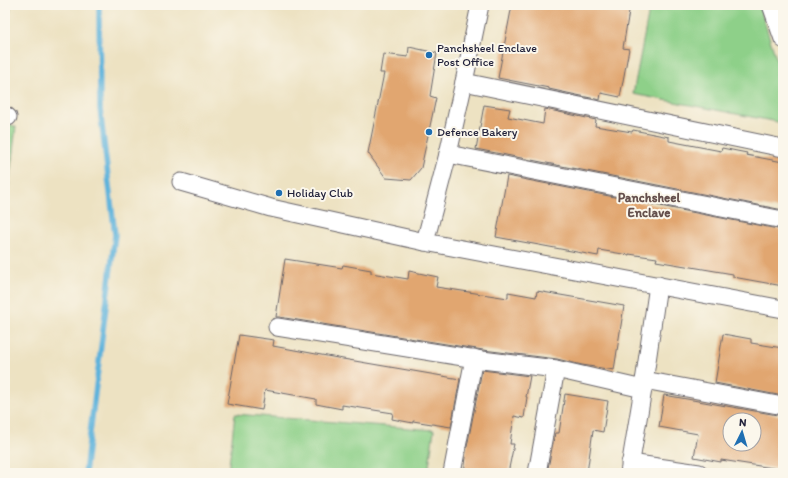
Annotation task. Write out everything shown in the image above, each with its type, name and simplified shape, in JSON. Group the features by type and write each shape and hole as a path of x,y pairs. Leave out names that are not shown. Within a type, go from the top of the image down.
{"street":[{"path":"425,242 448,154 480,5"},
{"path":"771,5 783,39"},
{"path":"464,82 783,148"},
{"path":"448,154 783,220"},
{"path":"181,182 271,208 425,242 783,309"},
{"path":"658,285 630,468 699,473"},
{"path":"277,327 482,360 556,369 783,406"},
{"path":"452,473 474,358"},
{"path":"538,473 556,369"}],"green space":[{"path":"5,5 11,5 5,36"},
{"path":"650,5 759,5 783,80 783,123 633,94"},
{"path":"5,122 16,127 5,216"},
{"path":"235,414 434,430 428,473 228,473"}],"building":[{"path":"512,5 630,5 623,48 629,49 620,97 601,93 600,100 498,78"},
{"path":"409,47 437,53 430,96 436,98 421,168 411,180 386,178 368,153 384,73 380,73 383,54 408,57"},
{"path":"484,105 510,109 508,117 543,124 545,109 596,120 595,126 632,132 633,130 669,137 669,141 721,151 722,148 747,153 746,155 783,162 783,210 476,149"},
{"path":"507,176 783,230 783,286 733,277 733,274 656,261 657,258 599,250 598,256 496,237"},
{"path":"285,259 342,268 343,265 371,270 371,273 408,279 409,271 438,277 436,287 508,298 508,292 536,297 537,291 624,306 614,370 557,359 483,350 276,317"},
{"path":"723,334 751,339 751,343 783,348 783,396 715,383"},
{"path":"239,335 274,340 273,346 460,379 451,427 392,419 393,413 342,405 342,409 316,404 316,399 265,390 262,410 227,404"},
{"path":"482,370 530,376 524,418 514,416 510,444 514,444 508,473 464,473 465,457"},
{"path":"565,394 608,401 603,432 593,430 587,473 547,473 555,433 559,433"},
{"path":"664,395 760,412 722,412 722,452 762,452 762,412 783,416 783,446 779,469 694,457 698,434 659,427"}],"waterway":[{"path":"85,473 115,235 100,109 99,5"}],"place":[{"name":"Panchsheel Enclave Post Office","path":"429,55"},
{"name":"Defence Bakery","path":"429,132"},
{"name":"Holiday Club","path":"279,193"}],"district":[{"name":"Panchsheel Enclave","path":"649,204"}]}
